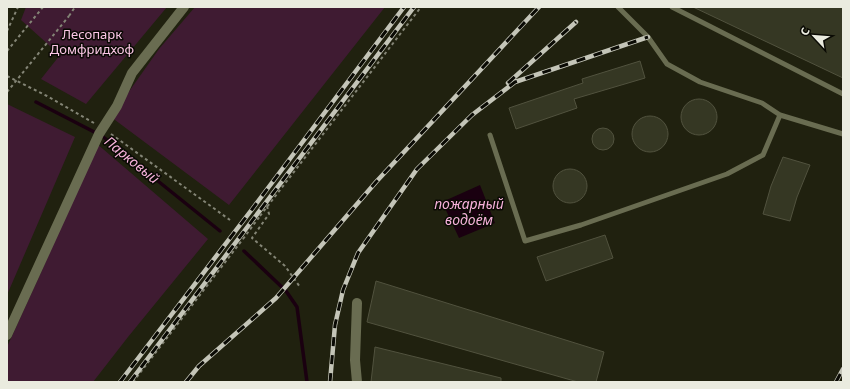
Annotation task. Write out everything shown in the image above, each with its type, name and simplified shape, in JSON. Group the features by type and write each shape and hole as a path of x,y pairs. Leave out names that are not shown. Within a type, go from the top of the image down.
{"street":[{"path":"7,335 92,148 117,106 132,73 184,7"},
{"path":"357,303 355,360 357,382"}],"lane":[{"path":"618,7 648,37 667,64 700,82 762,104 780,115 805,121 843,134"},
{"path":"672,7 843,94"},
{"path":"490,135 526,241 581,225 727,174 763,155 780,115"}],"path":[{"path":"7,31 18,7"},
{"path":"7,52 44,7"},
{"path":"7,92 75,7"},
{"path":"133,382 265,208 422,7"},
{"path":"7,76 47,96 101,131 230,220"},
{"path":"267,206 269,214 252,238 285,266 300,287"},
{"path":"265,208 269,214"}],"green space":[{"name":"Лесопарк Домфридхоф","path":"26,7 167,7 86,104 41,79 60,55 21,20"},
{"path":"195,7 385,7 229,205 111,117 159,49"},
{"path":"7,104 75,137 7,295"},
{"path":"96,143 208,239 93,382 7,382 7,347 43,268"}],"water":[{"name":"пожарный водоём","path":"480,185 495,223 459,238 442,202"}],"building":[{"path":"693,7 843,7 843,78"},
{"path":"640,61 645,78 574,99 577,108 516,129 509,108 583,83 582,79"},
{"path":"699,99 712,104 717,117 712,130 699,135 686,130 681,117 686,104"},
{"path":"650,116 660,119 665,124 668,134 665,144 660,149 650,152 640,149 635,144 632,134 635,124 640,119"},
{"path":"603,128 611,131 614,139 611,147 603,150 595,147 592,139 595,131"},
{"path":"783,157 810,165 797,197 790,221 763,214 771,186"},
{"path":"573,169 580,171 585,176 587,186 585,196 580,201 567,203 560,201 555,196 553,183 555,176 560,171"},
{"path":"605,235 613,258 546,281 537,257"},
{"path":"376,281 604,352 596,382 578,382 367,322"},
{"path":"375,347 501,378 501,382 371,382"}],"waterway":[{"name":"Парковый","path":"36,102 102,136 220,231"},
{"name":"Парковый","path":"244,251 286,291 297,307 307,382"}],"railway":[{"path":"120,382 404,7"},
{"path":"130,382 414,7"},
{"path":"186,382 199,366 276,298 376,182 539,7"},
{"path":"508,83 576,22"},
{"path":"330,382 335,325 343,290 358,253 417,169 472,115 515,82 648,37"},
{"path":"836,382 843,369"}]}
